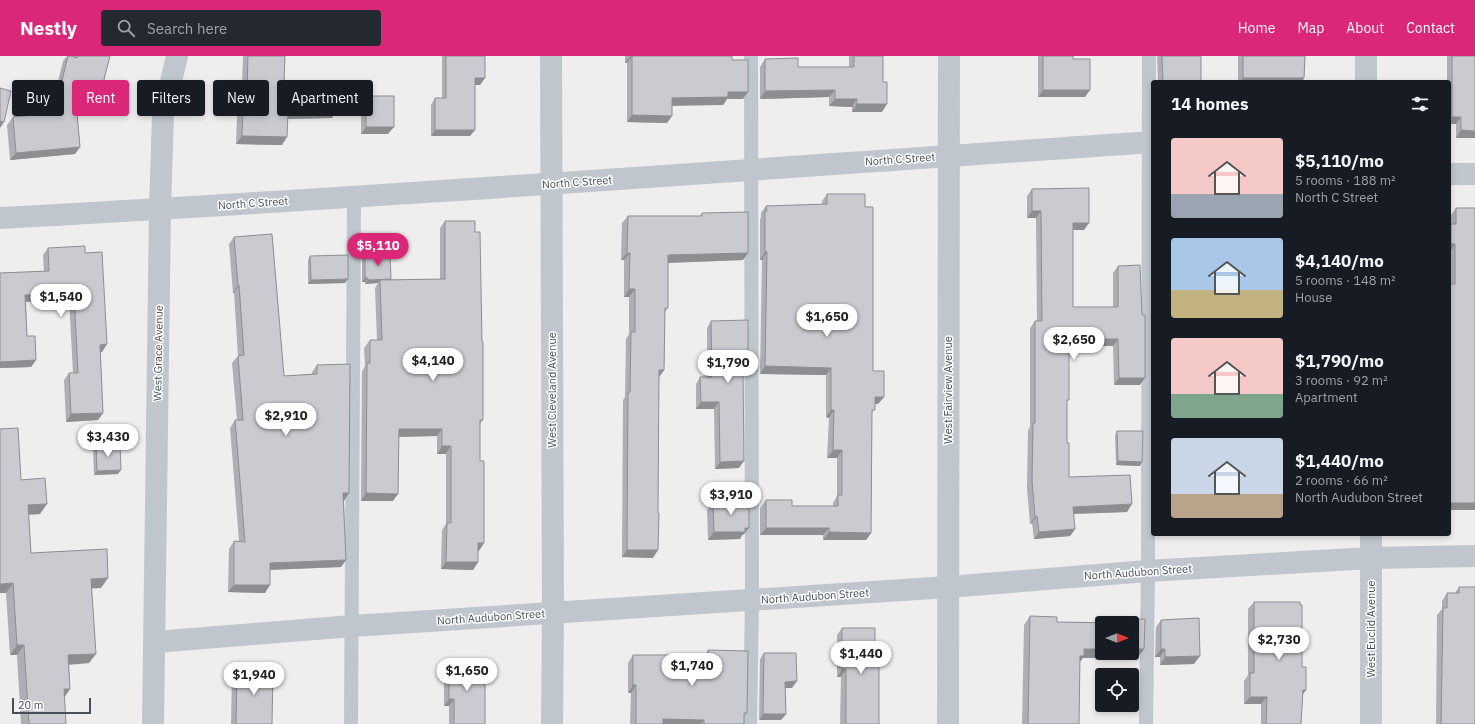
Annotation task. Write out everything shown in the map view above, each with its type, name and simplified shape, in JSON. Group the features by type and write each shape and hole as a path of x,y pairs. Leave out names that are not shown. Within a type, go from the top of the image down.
{"street":[{"name":"West Grace Avenue","path":"153,724 160,209 163,115 177,56"},
{"name":"West Cleveland Avenue","path":"551,56 552,724"},
{"name":"West Fairview Avenue","path":"948,724 949,56"},
{"path":"1366,56 1366,80"},
{"name":"North C Street","path":"0,218 551,184 1151,142"},
{"path":"1451,174 1475,174"},
{"name":"West Euclid Avenue","path":"1371,536 1371,724"},
{"name":"North Audubon Street","path":"155,642 352,626 948,587 1148,571 1372,558 1475,556"}],"lane":[{"path":"750,56 752,600 750,724"},
{"path":"1146,724 1151,142 1149,56"},
{"path":"351,724 354,196"}],"building":[{"path":"68,56 77,58 77,56 110,56 104,80 72,80 72,116 77,116 80,147 16,153 13,117 64,116 64,80 62,80"},
{"path":"248,56 285,56 284,80 277,80 277,116 288,116 287,137 242,136 243,116 269,116 269,80 247,80"},
{"path":"446,56 485,56 485,78 475,78 475,130 435,130 435,98 446,98"},
{"path":"632,56 732,56 732,60 748,60 748,92 728,92 728,97 672,98 672,116 632,115"},
{"path":"854,56 883,56 883,82 887,82 887,104 857,104 857,99 835,99 835,90 765,91 765,59 798,58 798,67 854,67"},
{"path":"1043,56 1073,56 1073,59 1090,59 1090,90 1043,90"},
{"path":"1162,56 1201,56 1201,80 1163,80"},
{"path":"1243,56 1305,56 1304,78 1243,78"},
{"path":"1452,56 1475,56 1475,131 1461,130 1461,117 1452,117"},
{"path":"0,88 11,91 4,122 0,121"},
{"path":"373,96 394,96 394,127 366,127 366,116 373,116"},
{"path":"1089,188 1089,223 1073,223 1073,307 1118,307 1118,266 1140,265 1142,315 1145,315 1145,378 1119,378 1118,339 1069,339 1067,443 1069,443 1069,477 1130,475 1132,504 1073,507 1075,529 1039,532 1037,516 1035,517 1032,480 1033,423 1035,423 1035,321 1042,321 1041,211 1032,211 1032,189"},
{"path":"827,194 865,194 865,207 873,207 873,371 884,371 884,397 875,397 875,410 872,410 871,533 829,532 829,528 766,528 766,500 792,500 792,506 838,506 838,495 842,495 842,450 833,450 834,410 831,410 831,368 765,366 767,252 765,252 766,206 827,204"},
{"path":"1456,208 1475,208 1475,503 1451,503 1451,284 1455,284 1455,244 1451,244 1451,224 1456,224"},
{"path":"748,212 748,253 668,255 668,308 665,308 664,370 659,370 658,550 627,550 628,392 630,392 631,332 635,332 635,289 629,289 630,253 627,253 628,216 702,216 702,213"},
{"path":"445,221 475,221 475,232 480,232 483,342 483,420 480,420 480,461 484,461 484,543 478,543 478,562 446,562 447,523 451,523 451,446 442,446 442,429 399,429 398,494 366,493 367,363 370,363 370,340 382,340 380,280 445,279"},
{"path":"272,234 284,376 317,374 317,365 350,364 349,493 343,493 346,560 270,563 270,585 234,585 234,541 245,542 235,420 243,420 238,356 244,355 234,237"},
{"path":"85,246 85,253 102,252 107,344 100,345 103,413 71,414 69,373 78,373 74,292 25,295 27,336 35,336 36,360 0,362 0,273 49,271 48,248"},
{"path":"365,254 390,254 391,279 368,280 368,278 365,278"},
{"path":"348,255 348,279 311,280 310,256"},
{"path":"748,320 748,367 744,366 743,371 744,461 720,462 719,402 701,402 700,377 712,377 711,321"},
{"path":"18,428 21,480 45,478 47,504 28,505 31,553 107,549 108,578 91,579 96,654 68,655 70,689 64,689 66,724 29,724 24,645 17,645 13,583 0,584 0,429"},
{"path":"1117,431 1143,431 1142,462 1118,461"},
{"path":"120,444 121,470 97,471 96,445"},
{"path":"749,501 749,528 745,528 745,532 714,532 713,502"},
{"path":"1459,587 1475,587 1475,724 1441,724 1443,608 1447,608 1447,593 1459,593"},
{"path":"1254,602 1300,602 1300,605 1302,605 1302,667 1306,667 1306,690 1303,690 1301,724 1266,724 1267,697 1250,697 1250,673 1254,673"},
{"path":"1030,616 1057,617 1057,622 1095,623 1095,649 1084,649 1084,656 1080,656 1079,724 1028,724"},
{"path":"1199,618 1200,656 1165,657 1165,649 1161,649 1161,620"},
{"path":"1139,619 1145,619 1144,649 1139,649"},
{"path":"842,628 875,628 875,642 879,642 879,724 846,724 846,669 842,669"},
{"path":"708,650 748,651 747,713 744,713 744,724 704,724 704,720 663,719 663,724 636,724 636,685 633,685 633,655 708,655"},
{"path":"764,653 796,653 797,681 785,682 786,714 763,714"},
{"path":"449,660 479,660 479,678 485,678 485,724 454,724 454,699 449,699"},
{"path":"237,668 273,669 272,724 236,724"}]}
